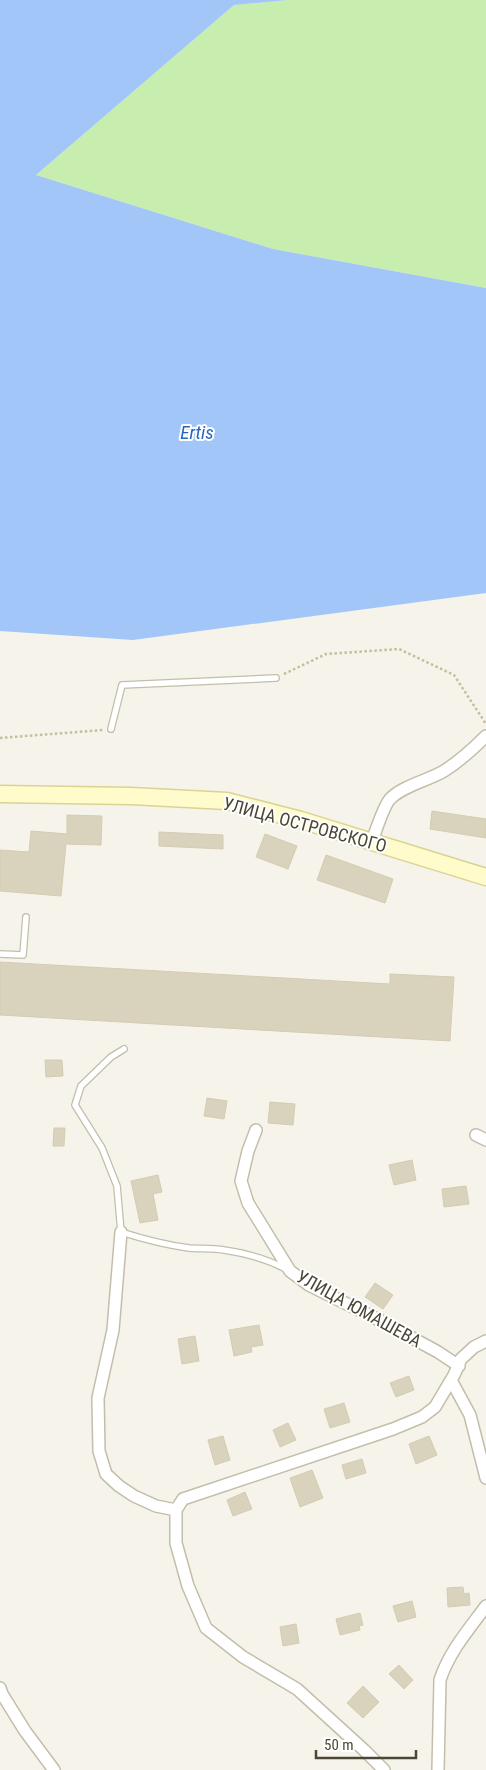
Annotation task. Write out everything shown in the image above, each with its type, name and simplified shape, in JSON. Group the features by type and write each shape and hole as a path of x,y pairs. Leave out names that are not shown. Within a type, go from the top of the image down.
{"main road":[{"name":"УЛИЦА ОСТРОВСКОГО","path":"0,794 131,796 227,801 301,820 486,877"}],"street":[{"path":"372,841 379,820 390,799 414,784 443,772 464,757 486,736"},
{"name":"УЛИЦА ЮМАШЕВА","path":"256,1130 248,1150 240,1181 248,1203 290,1271 309,1285 438,1352 455,1373"},
{"path":"121,1232 113,1330 98,1398 99,1450 106,1474 119,1486 134,1496 156,1506 176,1510"},
{"path":"384,1770 297,1689 243,1657 206,1628 188,1586 176,1543 176,1510 183,1499 393,1429 422,1417 435,1407 461,1359 474,1347 486,1340"},
{"path":"455,1373 470,1415 486,1478"},
{"path":"438,1770 440,1680 444,1667 452,1653 486,1606"},
{"path":"0,1688 24,1730 54,1770"}],"lane":[{"path":"111,729 122,685 276,678"},
{"path":"0,954 23,955 26,917"},
{"path":"124,1050 111,1057 81,1086 75,1105 102,1148 117,1186 121,1232 154,1242 189,1248 224,1250 251,1256 273,1262 290,1271"}],"path":[{"path":"276,678 326,654 399,649 454,675 486,724"},
{"path":"0,738 111,729"}],"green space":[{"path":"288,0 486,0 486,288 273,249 36,175 234,5"}],"water":[{"name":"Ertis","path":"0,0 288,0 234,5 36,175 273,249 486,288 486,593 133,640 0,631"}],"building":[{"path":"432,811 486,819 486,838 430,829"},
{"path":"67,815 102,816 101,845 66,844 61,896 0,891 0,850 29,852 31,831 67,834"},
{"path":"159,832 223,835 223,849 159,846"},
{"path":"265,834 297,846 288,869 256,857"},
{"path":"326,855 393,879 385,903 317,880"},
{"path":"0,962 390,984 390,974 454,977 450,1041 0,1015"},
{"path":"45,1060 62,1060 63,1076 46,1077"},
{"path":"207,1098 227,1101 224,1119 204,1116"},
{"path":"270,1102 295,1104 293,1125 268,1123"},
{"path":"54,1128 65,1128 64,1146 53,1146"},
{"path":"412,1160 416,1180 394,1185 389,1165"},
{"path":"158,1175 162,1192 153,1194 158,1220 140,1223 131,1181"},
{"path":"466,1186 469,1204 444,1207 442,1189"},
{"path":"375,1283 393,1295 383,1309 365,1297"},
{"path":"259,1325 263,1345 251,1347 252,1352 234,1356 229,1330"},
{"path":"195,1336 199,1361 182,1364 178,1339"},
{"path":"409,1376 414,1390 396,1397 390,1383"},
{"path":"344,1403 350,1422 330,1428 324,1409"},
{"path":"288,1423 296,1440 280,1447 273,1430"},
{"path":"223,1436 230,1460 215,1465 208,1440"},
{"path":"429,1436 437,1455 416,1464 409,1444"},
{"path":"362,1459 366,1473 346,1479 342,1465"},
{"path":"312,1470 323,1498 300,1507 290,1478"},
{"path":"245,1492 252,1509 233,1516 227,1500"},
{"path":"463,1587 464,1594 469,1593 470,1605 448,1607 447,1588"},
{"path":"412,1601 416,1617 398,1622 393,1606"},
{"path":"360,1613 363,1625 359,1626 360,1630 340,1635 336,1619"},
{"path":"296,1624 299,1643 283,1646 280,1627"},
{"path":"399,1665 413,1680 404,1689 389,1674"},
{"path":"363,1686 379,1702 363,1718 347,1703"}]}
